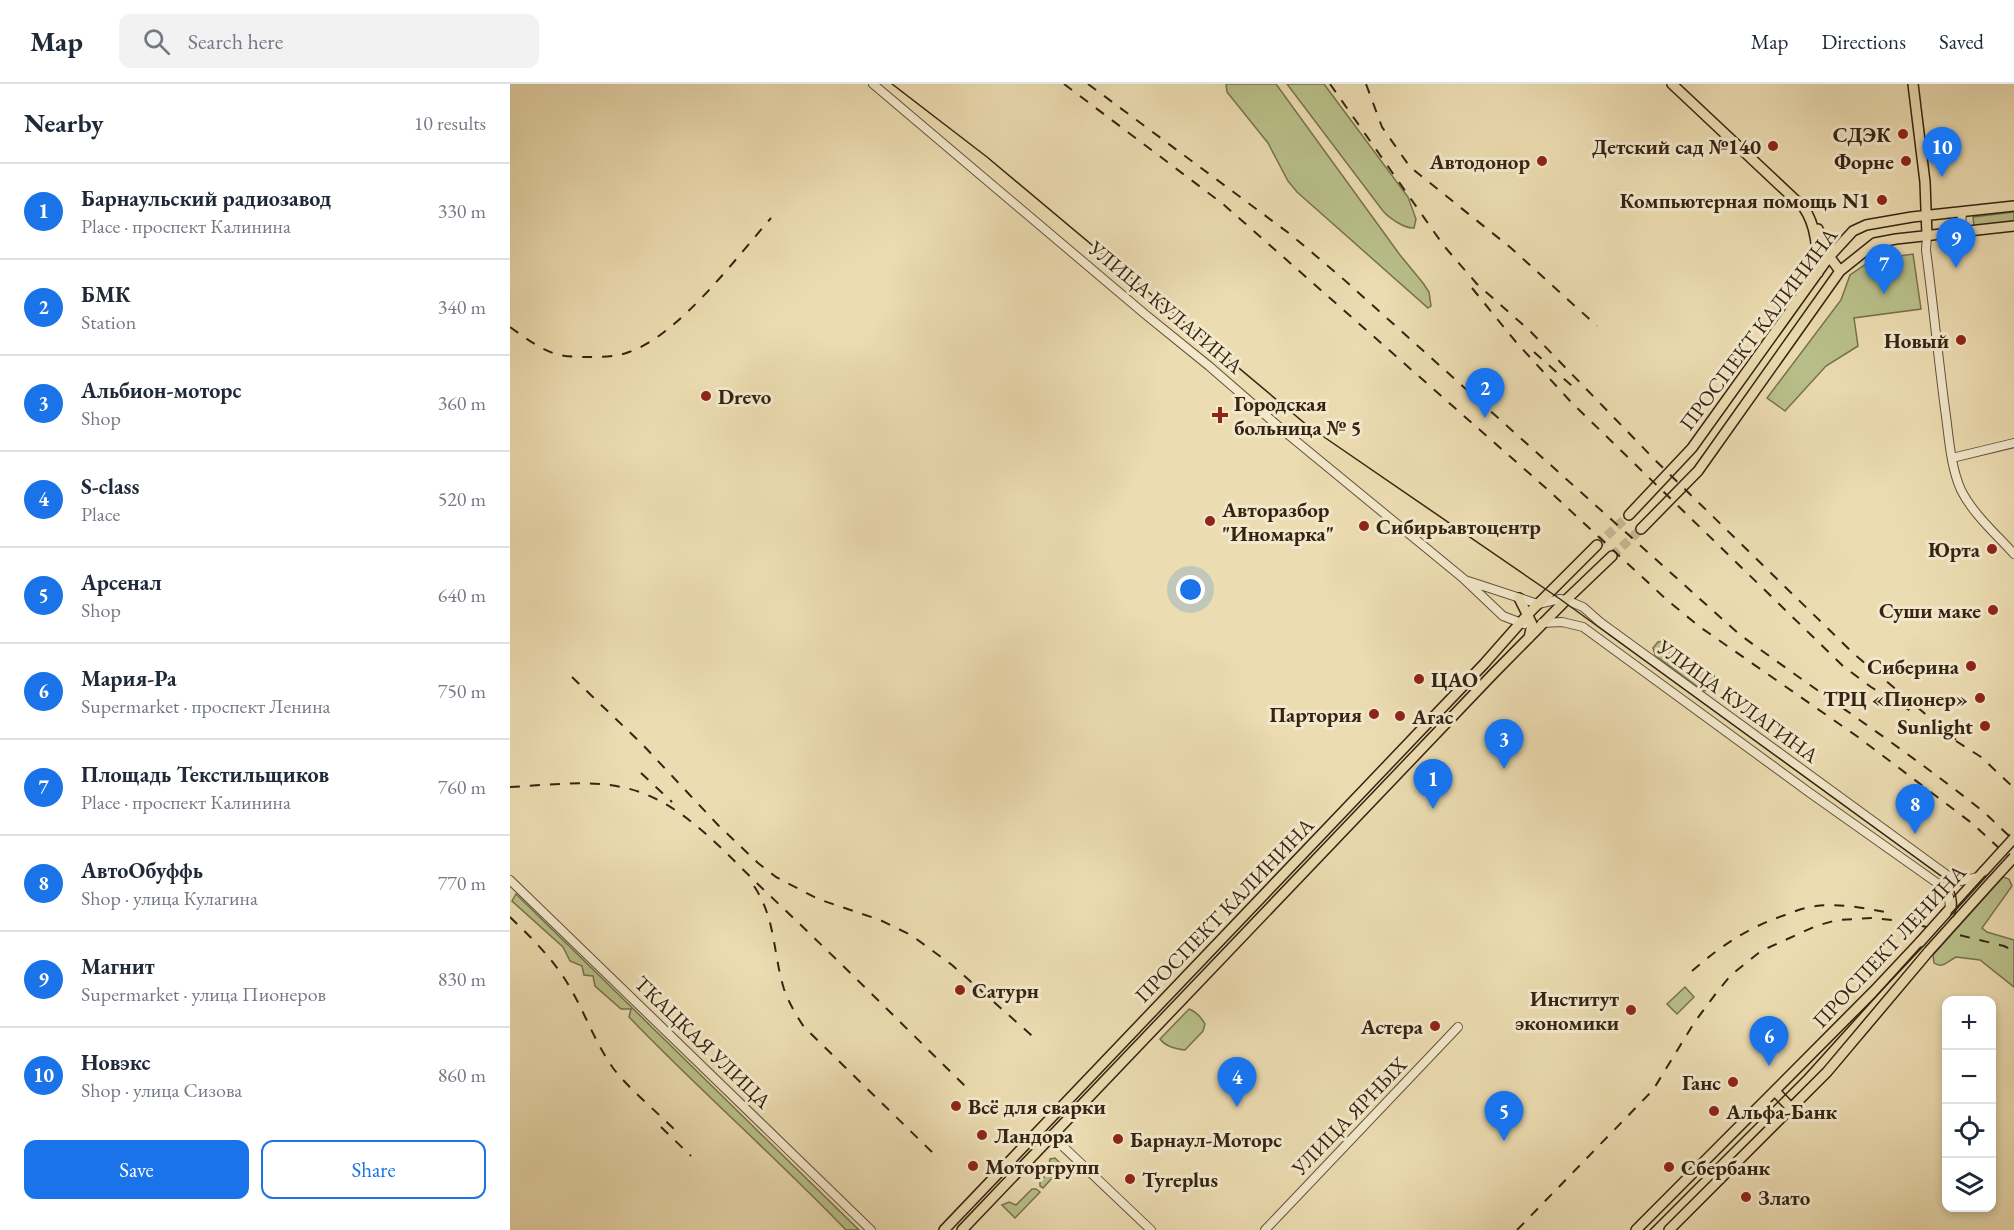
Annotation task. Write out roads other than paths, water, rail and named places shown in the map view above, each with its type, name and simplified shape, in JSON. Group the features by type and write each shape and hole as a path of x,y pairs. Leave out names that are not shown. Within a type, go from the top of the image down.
{"main road":[{"path":"1672,84 1804,208 1818,228 1829,257 1840,271"},
{"path":"1913,84 1927,216 1927,236"},
{"name":"ПРОСПЕКТ КАЛИНИНА","path":"1629,515 1692,448 1829,257 1853,231 1866,225 2014,206"},
{"path":"1809,215 1815,236 1818,273 1830,285"},
{"name":"ПРОСПЕКТ КАЛИНИНА","path":"1641,530 1698,471 1840,271 1875,243 2014,226"},
{"name":"ПРОСПЕКТ КАЛИНИНА","path":"944,1230 1529,613 1597,545"},
{"path":"1563,603 1612,556"},
{"path":"1519,598 1533,624"},
{"name":"ПРОСПЕКТ КАЛИНИНА","path":"962,1230 1563,603"},
{"name":"ПРОСПЕКТ КАЛИНИНА","path":"1529,638 1533,624"},
{"name":"ПРОСПЕКТ ЛЕНИНА","path":"1636,1230 1920,942 2014,838"},
{"name":"ПРОСПЕКТ ЛЕНИНА","path":"1670,1230 1856,1039 1929,951 2014,857"},
{"path":"1775,1091 1791,1108"},
{"path":"1043,1127 1051,1136"}],"street":[{"name":"УЛИЦА КУЛАГИНА","path":"873,84 1285,432 1464,579 1503,616 1521,624 1562,622 1583,627 1940,885 1949,897 1948,911"},
{"path":"1962,212 1961,221 1965,231"},
{"path":"1927,236 1926,250 1952,458 1962,492 2014,554"},
{"path":"1952,458 2014,443"},
{"name":"УЛИЦА КУЛАГИНА","path":"1464,579 1538,604 1560,599 1563,603 1583,607 1600,622 1952,878 1965,881 1981,874"},
{"path":"1810,793 1817,781"},
{"path":"1872,836 1879,826"},
{"path":"1892,850 1899,841"},
{"name":"ТКАЦКАЯ УЛИЦА","path":"510,880 871,1230"},
{"name":"УЛИЦА ЯРНЫХ","path":"1264,1230 1458,1027"},
{"path":"1051,1136 1151,1230"}],"tunnel":[{"path":"1597,545 1629,515"},
{"path":"1612,556 1641,529"}],"tram line":[{"path":"892,84 987,157 1308,426 1560,599 1944,878 1952,887 1956,897 1953,918"},
{"path":"1650,1230 1804,1076 2014,844"}],"railway":[{"path":"1064,84 1223,204 1547,489 1667,600 1700,627 1858,737 1973,824 2014,862"},
{"path":"1088,84 1290,234 1341,277 1739,634 1951,786 2014,840"},
{"path":"1330,84 1444,246 1477,284 1530,331 1656,461 1854,654 1961,744"},
{"path":"1366,84 1382,127 1410,167 1511,248 1597,326"},
{"path":"510,327 542,348 562,355 604,357 629,352 648,343 687,313 771,218"},
{"path":"1472,288 1516,342 1571,402 1843,666 1871,687 1911,711"},
{"path":"1534,352 1572,386"},
{"path":"572,677 642,744 718,825 758,863 776,877 818,899 880,920 911,935 952,965 1038,1041"},
{"path":"1956,741 1981,757 2014,788"},
{"path":"641,773 672,802"},
{"path":"510,787 578,783 612,785 645,794 678,812 723,850 969,1090"},
{"path":"754,886 770,924 784,989 804,1027 935,1155"},
{"path":"1692,971 1725,945 1747,932 1800,909 1833,905 1885,912"},
{"path":"510,917 536,942 559,970 601,1049 619,1076 675,1130"},
{"path":"1517,1230 1653,1090 1694,1023 1717,992 1731,975 1761,951 1816,926 1837,920 1872,918 1902,921 2004,946 2014,951"},
{"path":"661,1127 691,1156"}],"place":[{"name":"СДЭК","path":"1903,134"},
{"name":"Детский сад №140","path":"1773,146"},
{"name":"Автодонор","path":"1542,161"},
{"name":"Форне","path":"1906,161"},
{"name":"Новэкс","path":"1942,177"},
{"name":"Компьютерная помощь N1","path":"1882,200"},
{"name":"Магнит","path":"1956,268"},
{"name":"Площадь Текстильщиков","path":"1884,294"},
{"name":"Новый","path":"1961,340"},
{"name":"Drevo","path":"706,396"},
{"name":"Городская больница № 5","path":"1220,415"},
{"name":"БМК","path":"1485,418"},
{"name":"Авторазбор \"Иномарка\"","path":"1210,521"},
{"name":"Сибирьавтоцентр","path":"1364,526"},
{"name":"Юрта","path":"1992,549"},
{"name":"Суши маке","path":"1993,610"},
{"name":"Сиберина","path":"1971,666"},
{"name":"ЦАО","path":"1419,679"},
{"name":"ТРЦ «Пионер»","path":"1980,698"},
{"name":"Партория","path":"1374,714"},
{"name":"Агас","path":"1400,716"},
{"name":"Sunlight","path":"1985,726"},
{"name":"Альбион-моторс","path":"1504,769"},
{"name":"Барнаульский радиозавод","path":"1433,809"},
{"name":"АвтоОбуффь","path":"1915,834"},
{"name":"Сатурн","path":"960,990"},
{"name":"Институт экономики","path":"1631,1010"},
{"name":"Астера","path":"1435,1026"},
{"name":"Мария-Ра","path":"1769,1066"},
{"name":"Ганс","path":"1733,1082"},
{"name":"Всё для сварки","path":"956,1106"},
{"name":"S-class","path":"1237,1107"},
{"name":"Альфа-Банк","path":"1714,1111"},
{"name":"Ландора","path":"982,1135"},
{"name":"Барнаул-Моторс","path":"1118,1139"},
{"name":"Арсенал","path":"1504,1141"},
{"name":"Моторгрупп","path":"973,1166"},
{"name":"Сбербанк","path":"1669,1167"},
{"name":"Tyreplus","path":"1130,1179"},
{"name":"Злато","path":"1746,1197"}]}
